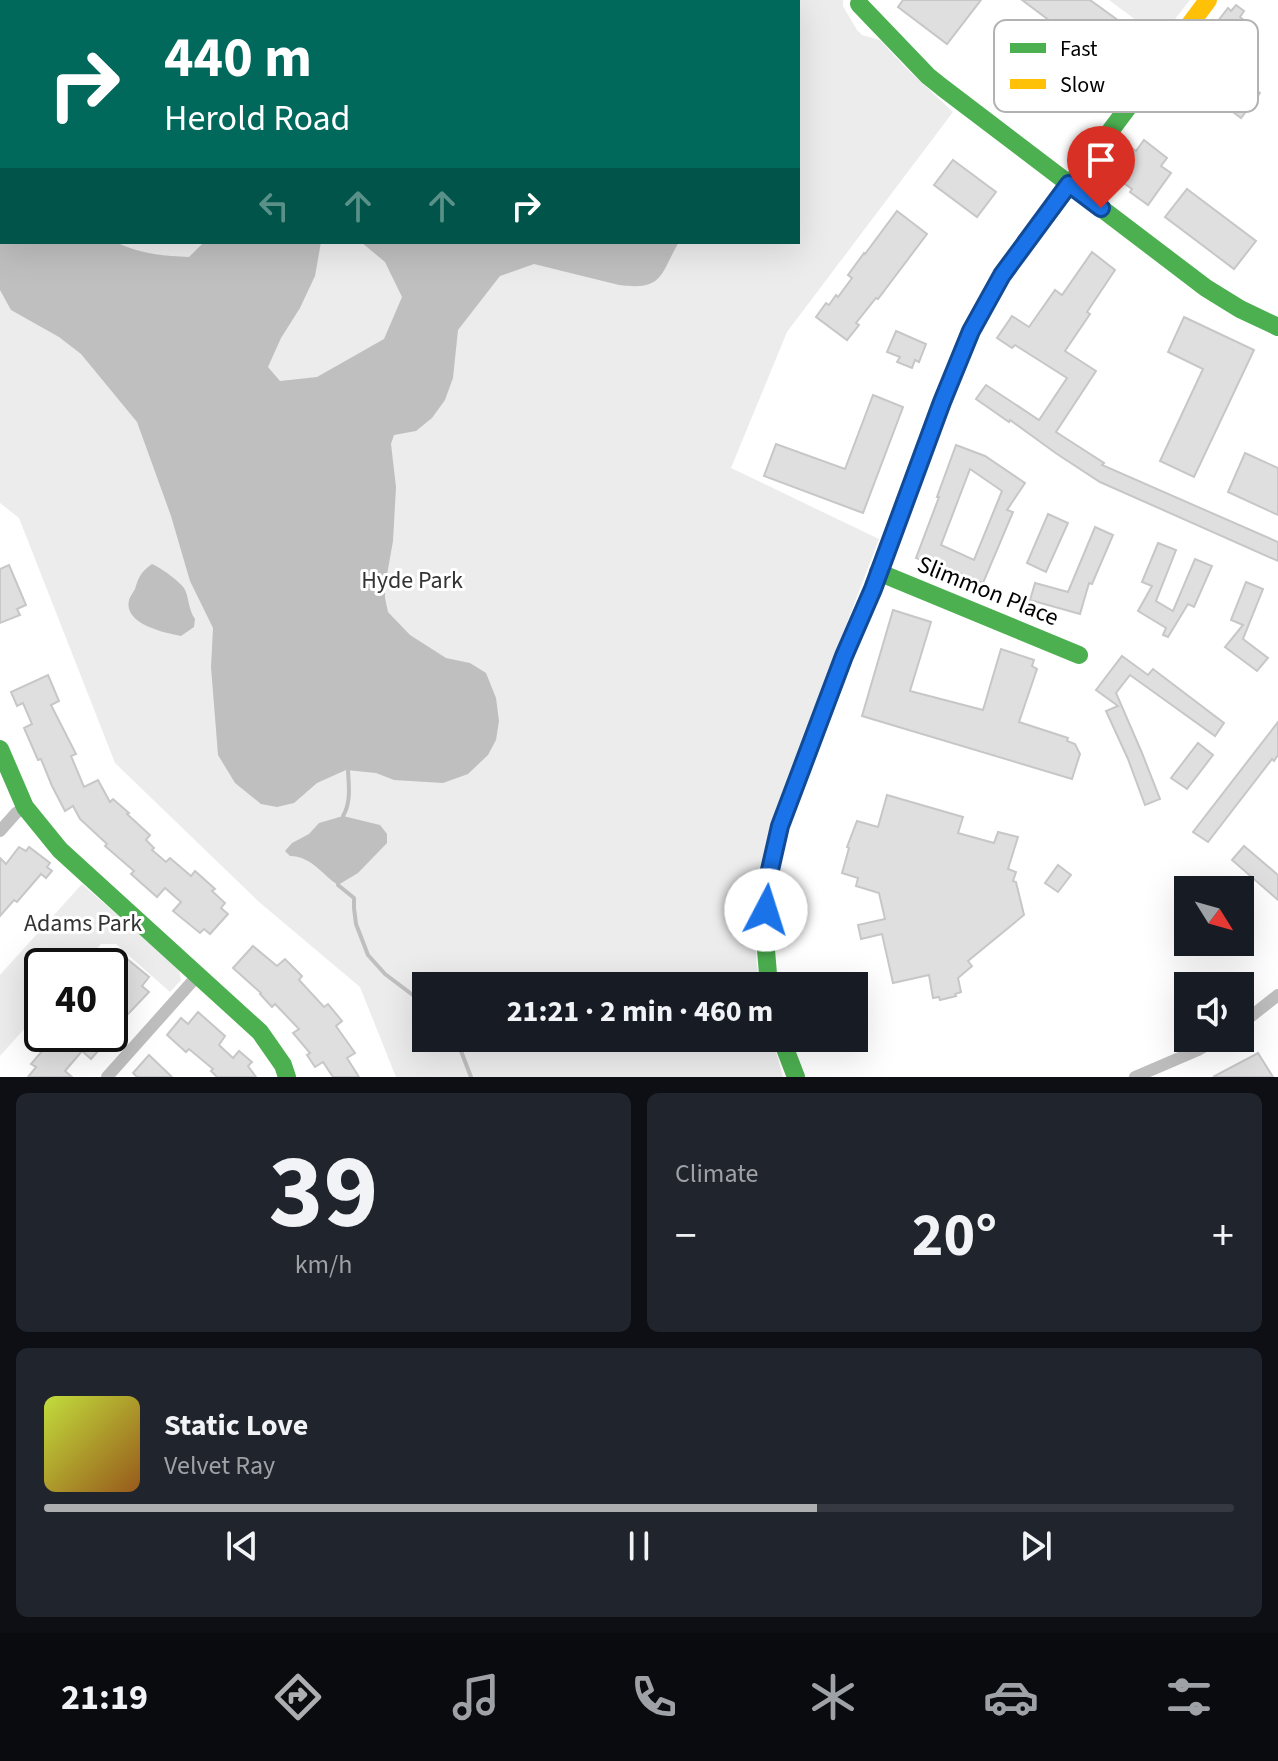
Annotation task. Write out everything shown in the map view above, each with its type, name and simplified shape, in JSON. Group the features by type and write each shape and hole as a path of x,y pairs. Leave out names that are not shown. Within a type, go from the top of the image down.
{"street":[{"path":"1193,20 1208,0"},
{"path":"859,4 928,76 1206,288 1278,327"},
{"path":"768,972 765,938 767,883 780,826 971,331 1002,275 1123,112"},
{"name":"Slimmon Place","path":"878,572 1079,655"},
{"path":"0,749 25,807 60,850 260,1032 283,1065 287,1077"},
{"path":"0,831 25,807"},
{"path":"107,1077 198,975"},
{"path":"1254,1014 1278,995"},
{"path":"786,1052 796,1077"},
{"path":"1135,1077 1193,1052"}],"green space":[{"name":"Hyde Park","path":"800,0 843,0 843,6 857,30 862,35 880,40 953,112 787,332 731,468 879,539 772,819 757,902 755,944 758,972 412,972 412,1052 776,1052 783,1077 396,1077 360,987 259,902 115,763 19,518 0,503 0,244 800,244"},
{"path":"1109,0 1190,0 1174,20 1136,20"},
{"name":"Adams Park","path":"82,884 179,969 181,980 170,992 128,955 128,948 116,944 101,944 97,948 24,948"},
{"name":"Adams Park","path":"24,948 24,1029 0,1056 0,975"}],"shaded area":[{"path":"0,244 120,244 143,252 189,257 202,244 321,244 315,276 268,367 280,381 317,377 384,339 402,297 385,262 363,244 678,244 659,278 645,285 619,285 534,264 500,276 458,330 453,378 445,400 432,418 416,431 394,435 391,444 396,487 393,541 385,586 388,612 410,635 446,658 470,663 486,673 496,698 499,721 496,740 488,755 468,774 443,783 394,780 376,773 346,770 317,783 294,803 277,807 261,804 235,783 218,755 211,667 213,628 190,581 171,516 137,422 81,354 59,337 11,310 0,290"},
{"path":"152,564 174,578 186,591 195,619 194,627 181,636 147,626 132,615 129,608 129,599 139,577"},
{"path":"343,816 380,825 387,834 387,843 358,873 338,885 305,859 290,856 285,851 319,823"}],"building":[{"path":"903,0 981,0 947,44 898,7"},
{"path":"1022,0 1090,0 1118,20 1049,20"},
{"path":"1236,5 1244,11 1240,17 1244,20 1219,20 1228,8 1231,11"},
{"path":"1144,140 1167,158 1161,166 1171,173 1148,205 1114,176 1127,158 1121,153 1127,145 1136,151"},
{"path":"953,160 996,192 977,217 934,185"},
{"path":"1187,189 1256,241 1234,269 1165,217"},
{"path":"897,211 927,234 856,323 859,325 847,340 816,317 826,303 829,305 836,295 838,297 852,278 848,275"},
{"path":"1092,252 1115,270 1065,351 1096,371 1056,432 1104,463 1102,465 1278,542 1278,561 1100,482 976,399 986,385 1039,420 1067,378 1015,345 1012,348 997,338 1012,316 1029,327 1055,290 1062,295"},
{"path":"1184,317 1254,350 1194,477 1160,461 1203,369 1168,352"},
{"path":"896,331 926,344 919,362 915,360 912,368 897,362 900,357 887,352"},
{"path":"873,395 903,407 863,513 764,476 776,444 845,469"},
{"path":"956,445 985,456 1025,483 1007,510 1013,512 983,583 934,562 933,565 916,558","holes":["970,469 1002,491 974,560 941,545"]},
{"path":"1245,453 1278,468 1278,515 1228,492"},
{"path":"1048,514 1068,523 1046,572 1027,563"},
{"path":"1095,527 1113,535 1092,584 1089,583 1080,614 1030,600 1035,583 1068,592"},
{"path":"1158,543 1176,550 1156,601 1173,611 1195,559 1212,566 1194,607 1188,604 1168,637 1163,635 1166,628 1138,611 1152,586 1142,582"},
{"path":"9,565 26,605 17,609 20,615 0,623 0,569"},
{"path":"1246,582 1263,589 1243,639 1268,658 1257,671 1225,647 1243,625 1231,620"},
{"path":"893,610 931,622 910,691 983,710 1001,649 1034,660 1032,666 1037,669 1019,722 1068,738 1067,741 1075,744 1080,754 1072,779 862,716"},
{"path":"1122,656 1148,675 1153,669 1224,723 1215,736 1130,675 1116,693 1160,799 1145,805 1106,711 1118,706 1096,690"},
{"path":"48,675 59,701 51,705 76,754 71,756 84,787 98,780 110,802 113,799 150,835 146,840 154,848 152,850 166,862 170,858 191,876 195,871 225,903 221,908 228,914 210,934 204,929 200,933 173,911 181,902 165,888 157,897 131,874 134,871 105,846 107,844 80,819 73,806 65,811 24,728 32,724 23,703 17,706 11,692"},
{"path":"1278,722 1278,755 1274,761 1272,759 1208,842 1193,832"},
{"path":"1198,743 1213,755 1187,789 1171,778"},
{"path":"887,795 963,817 958,833 994,843 998,832 1018,837 1008,869 1016,872 1013,881 1016,882 1024,915 968,961 972,966 958,978 961,992 956,996 940,1000 939,997 933,998 929,975 893,983 882,934 861,939 858,925 885,919 879,893 856,886 858,878 842,873 847,847 857,821 878,827"},
{"path":"1244,846 1278,875 1278,900 1254,876 1232,860"},
{"path":"19,847 26,851 29,847 50,863 47,867 52,871 46,878 41,874 0,916 0,858 6,864"},
{"path":"1058,865 1071,875 1058,892 1045,883"},
{"path":"253,946 277,966 285,959 302,976 299,980 324,1007 328,1004 342,1021 336,1026 355,1053 347,1058 359,1077 333,1077 323,1062 315,1067 307,1055 310,1053 293,1033 299,1029 233,968"},
{"path":"128,960 149,977 142,986 149,992 128,1014"},
{"path":"198,1012 225,1036 219,1045 233,1058 239,1051 252,1062 248,1066 256,1077 217,1077 211,1071 213,1069 167,1035 181,1018 188,1024"},
{"path":"41,1052 81,1052 65,1071 72,1077 28,1077 36,1067 31,1064"},
{"path":"83,1052 97,1052 91,1059"},
{"path":"1258,1053 1273,1077 1213,1077"},
{"path":"149,1055 172,1077 137,1077 133,1073"}],"waterway":[{"path":"343,816 348,800 348,771"},
{"path":"338,885 354,898 356,924 368,955 385,974 412,994"},
{"path":"461,1052 471,1077"}],"traffic: fast":[{"path":"859,4 943,88 1206,288 1278,327"},
{"path":"768,972 765,938 767,883 780,826 971,331 1002,275 1124,112"},
{"path":"878,572 1079,655"},
{"path":"0,749 25,807 60,850 260,1032 283,1065 287,1077"},
{"path":"786,1052 796,1077"}],"traffic: slow":[{"path":"1193,20 1208,0"}],"route":[{"path":"766,910 767,883 780,826 971,331 1002,275 1069,184 1101,208"}]}
